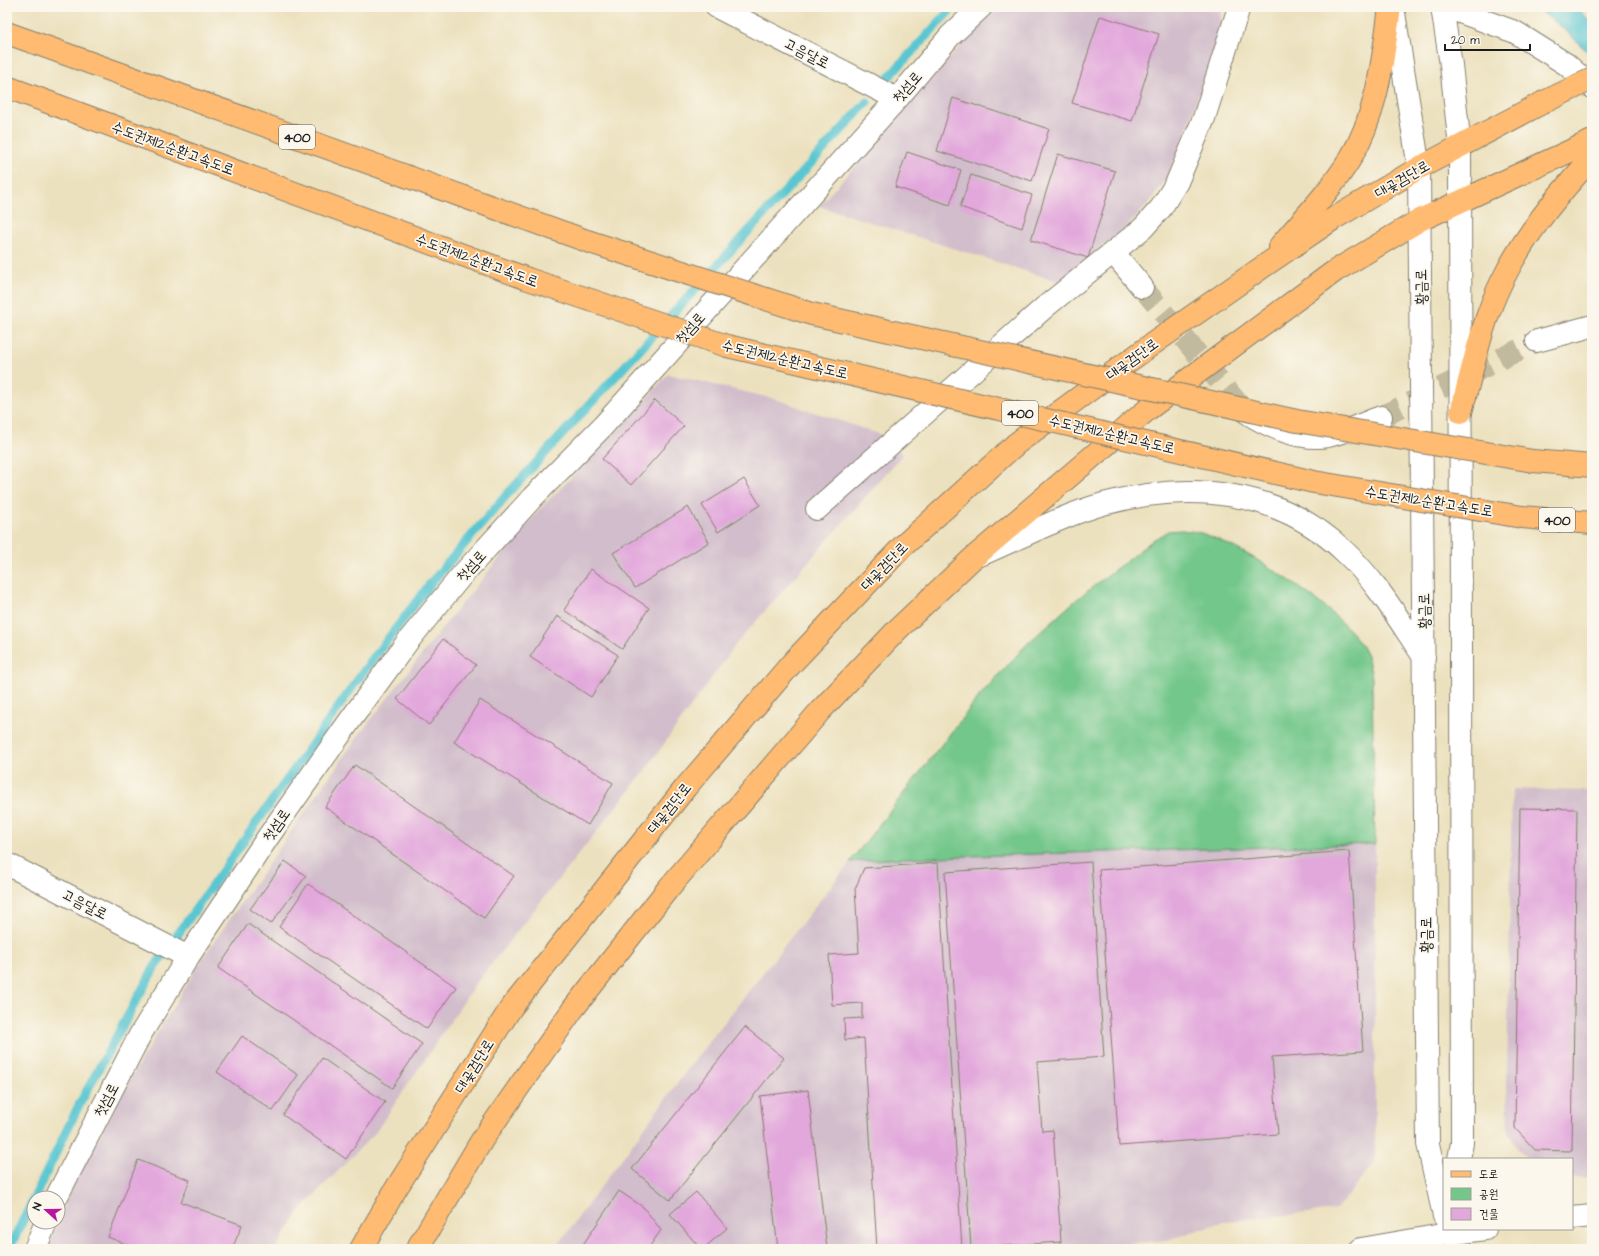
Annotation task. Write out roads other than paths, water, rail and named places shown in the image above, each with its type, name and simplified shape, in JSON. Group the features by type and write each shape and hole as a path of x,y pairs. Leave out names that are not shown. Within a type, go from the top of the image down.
{"main road":[{"path":"1264,266 1350,159 1362,137 1374,100 1383,59 1391,7"},
{"name":"400","path":"7,33 587,241 812,314 1297,421 1533,461 1592,466"},
{"name":"대곶검단로","path":"361,1249 397,1187 510,1008 686,787 792,663 903,546 1017,443 1151,345 1333,219 1419,168 1542,103 1592,79"},
{"name":"수도권제2순환고속도로","path":"7,87 525,278 727,346 1314,482 1522,517 1592,523"},
{"path":"416,1249 482,1140 573,1009 667,890 820,711 898,629 972,559 1147,410 1335,271 1420,220 1460,200 1590,151"},
{"path":"1461,412 1487,316 1502,281 1525,243 1590,151"}],"street":[{"name":"고음달로","path":"717,7 897,99"},
{"name":"첫섬로","path":"60,1190 140,1035 188,957 268,837 408,641 462,575 533,497 603,426 897,99 950,36 981,7"},
{"path":"818,510 1045,307 1143,228 1161,208 1177,182 1204,118 1239,7"},
{"name":"황금로","path":"1391,7 1419,168 1428,1144 1443,1213"},
{"path":"1442,7 1451,65 1460,147 1462,1143 1460,1158"},
{"path":"1446,7 1515,32 1566,64 1592,87"},
{"path":"1113,252 1142,287"},
{"path":"1537,341 1592,326"},
{"path":"1244,411 1261,422 1282,431 1300,435 1327,436 1381,417"},
{"path":"972,559 1062,519 1102,505 1144,495 1178,491 1222,493 1253,499 1296,517 1316,528 1346,553 1373,584 1424,657"},
{"name":"고음달로","path":"7,864 188,957"},
{"path":"1573,1218 1592,1216"},
{"path":"35,1249 43,1230"},
{"path":"1361,1249 1447,1231 1466,1230"}],"water":[{"path":"1535,7 1576,7 1592,23 1592,56 1562,27"}],"waterway":[{"path":"889,77 953,7"},
{"path":"38,1190 79,1105 154,968 371,661 430,584 504,498 867,102"},
{"path":"9,1249 26,1214"}],"tunnel":[{"path":"1142,287 1244,411"},
{"path":"1381,417 1537,341"}]}
